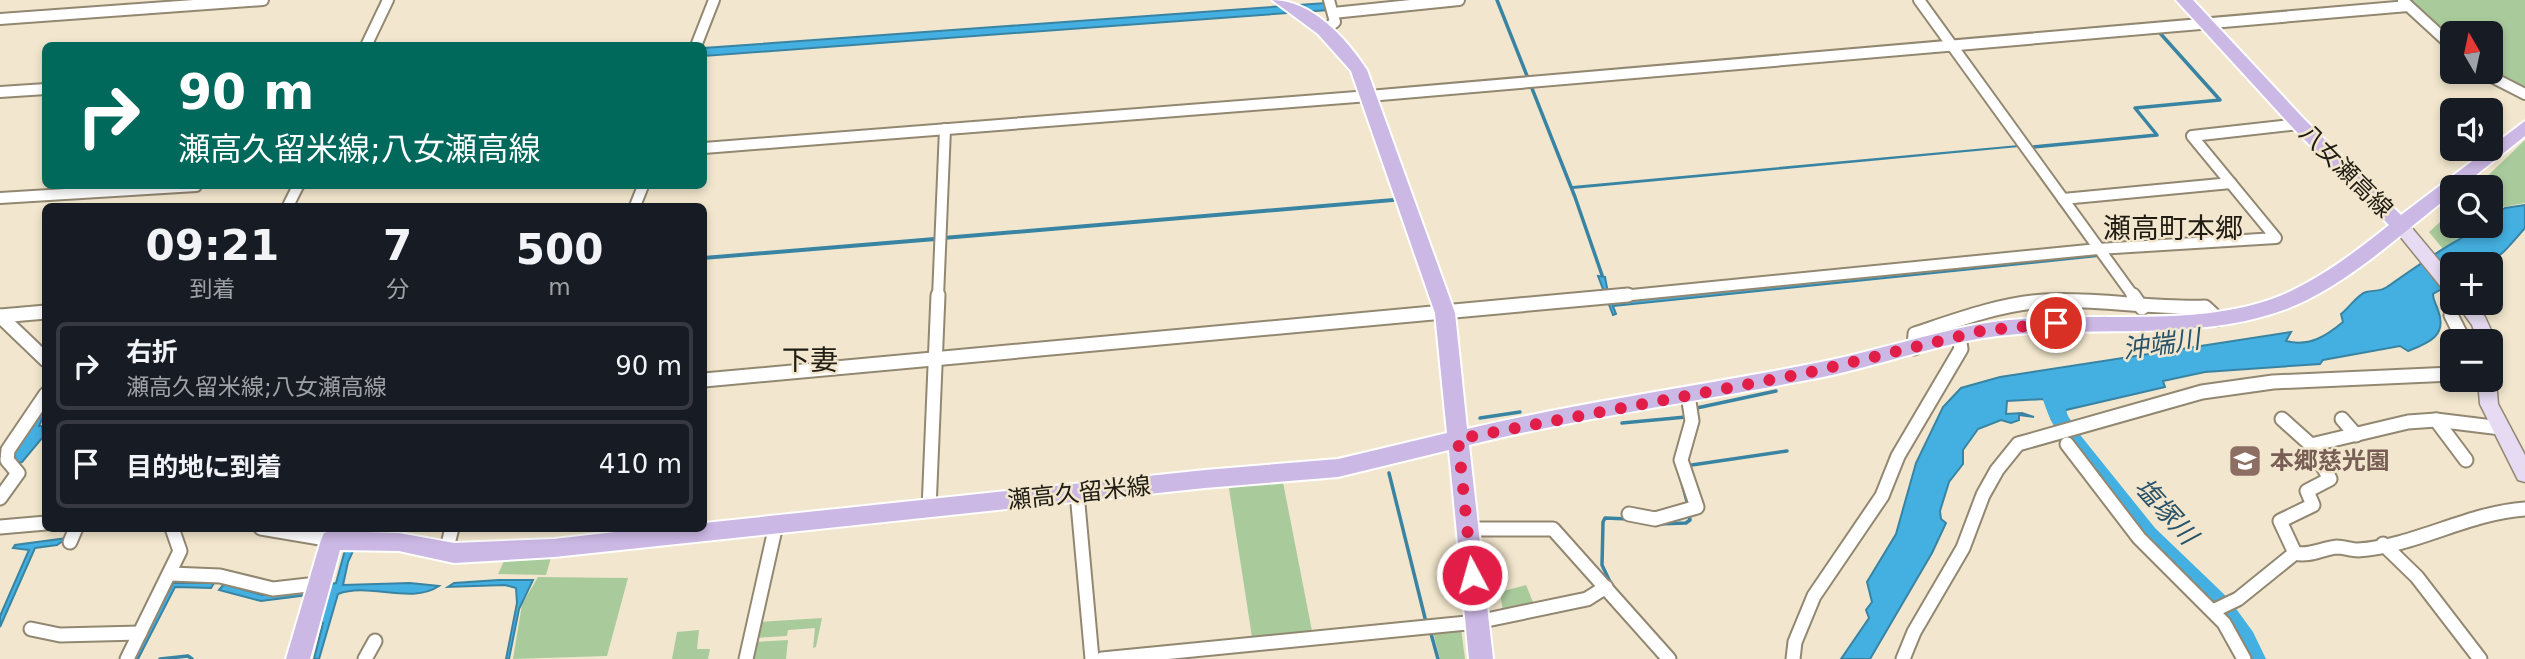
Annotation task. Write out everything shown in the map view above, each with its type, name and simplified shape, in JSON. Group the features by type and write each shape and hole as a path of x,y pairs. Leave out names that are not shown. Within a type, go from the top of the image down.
{"main road":[{"name":"八女瀬高線","path":"2183,0 2299,124 2401,226 2525,127"},
{"path":"1284,2 1303,13 1329,21 1359,70 1445,313 1481,659"},
{"path":"2401,226 2440,274"},
{"name":"瀬高久留米線","path":"334,534 399,542 446,552 555,548 1338,468 1458,439 1688,396 2000,328 2056,323 2218,319 2246,314 2299,296 2357,261 2401,226"},
{"path":"2468,315 2479,322 2482,329"},
{"path":"2488,392 2489,404 2525,474"},
{"path":"298,659 317,584 334,534"}],"street":[{"path":"0,19 263,0"},
{"path":"368,42 388,0"},
{"path":"698,42 714,0"},
{"path":"1329,0 1329,21 1459,0"},
{"path":"1919,0 2141,308"},
{"path":"707,148 1369,96 1953,46 2405,3 2440,35"},
{"path":"2503,83 2525,94"},
{"path":"0,92 42,89"},
{"path":"707,380 1445,313 2098,249 2276,238 2192,136 2299,124"},
{"path":"929,509 945,129"},
{"path":"2063,199 2231,183"},
{"path":"0,198 147,189"},
{"path":"1914,348 1915,334 1985,310 2021,303 2065,301 2141,308 2205,307 2218,319"},
{"path":"42,312 0,316 42,356"},
{"path":"1793,659 1795,642 1814,596 1882,496 1898,456 1961,349 1959,337"},
{"path":"1903,659 1914,632 1963,548 1997,470 2018,444 2202,392 2273,382 2440,375"},
{"path":"1629,514 1655,519 1697,507 1683,470 1682,453 1695,421 1688,396"},
{"path":"0,498 18,473 7,460 8,450 42,400"},
{"path":"2282,419 2311,445 2330,479 2307,491 2313,505 2280,521 2295,553 2302,555 2338,547 2357,550 2496,511 2525,509"},
{"path":"2342,419 2356,435"},
{"path":"2435,420 2466,460"},
{"path":"2311,445 2435,420 2501,428"},
{"path":"2067,444 2140,538 2215,610 2237,642 2244,659"},
{"path":"1077,493 1092,659"},
{"path":"0,527 42,523"},
{"path":"746,659 776,525"},
{"path":"1468,528 1553,529 1669,659"},
{"path":"70,542 74,532"},
{"path":"127,659 180,551 173,532"},
{"path":"310,532 334,534"},
{"path":"446,552 451,532"},
{"path":"2384,544 2417,577 2480,659"},
{"path":"2215,610 2238,599 2295,553"},
{"path":"171,574 220,576 273,589 317,584"},
{"path":"1102,659 1478,622 1587,599 1606,587"},
{"path":"31,629 60,635 140,633"},
{"path":"365,659 375,641"}],"green space":[{"path":"2405,0 2525,0 2525,91 2503,79 2503,21 2440,21 2440,31"},
{"path":"2525,140 2525,203 2503,207 2503,175 2489,175"},
{"path":"2440,222 2440,238 2458,238 2443,249 2429,232"},
{"path":"1282,477 1312,631 1252,637 1228,482"},
{"path":"552,554 546,575 498,574 506,557"},
{"path":"538,577 628,578 607,656 513,659 522,604"},
{"path":"1526,585 1535,607 1503,612 1500,592"},
{"path":"822,618 816,647 813,648 815,628 788,630 787,636 755,638 758,622"},
{"path":"1461,628 1465,659 1440,659 1433,632"},
{"path":"699,630 697,649 710,649 708,659 672,659 677,632"},
{"path":"788,640 786,659 750,659 754,642"}],"water":[{"path":"1326,3 1328,10 707,56 707,48"},
{"path":"2019,146 1573,188 1572,187"},
{"path":"1394,201 944,239 944,237"},
{"name":"沖端川","path":"2525,205 2525,228 2503,252 2440,252 2440,290 2433,294 2440,326 2429,341 2408,351 2400,346 2323,360 2320,364 2205,372 2163,381 2165,387 2066,410 2061,418 2052,420 2044,399 2007,401 2006,414 2022,413 2034,417 2019,415 2019,420 2011,423 2001,420 1978,429 1963,450 1963,464 1949,482 1940,511 1941,519 1946,523 1932,553 1870,659 1841,659 1869,618 1866,610 1872,602 1867,582 1896,534 1916,463 1943,407 1961,388 2000,377 2291,332 2286,341 2310,341 2324,336 2343,322 2341,314 2363,293 2384,289 2423,262 2462,238 2503,238 2505,208"},
{"path":"936,238 707,259 707,257"},
{"path":"2096,253 2099,256 1613,306 1616,314 1613,315 1598,276 1605,277 1608,293"},
{"path":"42,406 39,426 42,426 42,438 22,462 18,463 11,453"},
{"path":"350,532 362,532 348,562 343,585 410,583 439,586 416,594 363,590 338,594 319,659 314,659 323,623 320,623 324,593 261,601 219,590 224,584 262,595 336,583"},
{"path":"67,538 57,545 35,548 0,627 0,616 29,550 13,548 15,545"},
{"path":"533,580 519,609 509,659 506,659 517,603 516,588 505,585 448,587 454,583"},
{"path":"173,583 214,583 211,588 175,587 138,659 132,659"}],"waterway":[{"path":"1497,0 1575,197 1602,275"},
{"path":"2033,147 2157,135 2135,108 2220,100 2159,32"},
{"path":"1692,409 1776,391"},
{"name":"塩塚川","path":"2052,395 2062,425 2126,510 2147,535 2221,606 2245,639 2254,659"},
{"path":"1480,418 1520,412"},
{"path":"1622,423 1686,417"},
{"path":"1685,466 1787,451"},
{"path":"1389,473 1426,622"},
{"path":"1680,476 1688,505"},
{"path":"1657,524 1686,523 1690,520 1689,513"},
{"path":"1611,584 1602,565 1603,522 1605,518 1629,519"},
{"path":"1430,630 1438,659"},
{"path":"160,659 188,656 192,659"}],"place":[{"name":"本郷慈光園","path":"2245,461"}],"district":[{"name":"瀬高町本郷","path":"2173,228"},
{"name":"下妻","path":"810,360"}],"route":[{"path":"1472,575 1458,439 1807,373 1981,331 2056,323"}]}
